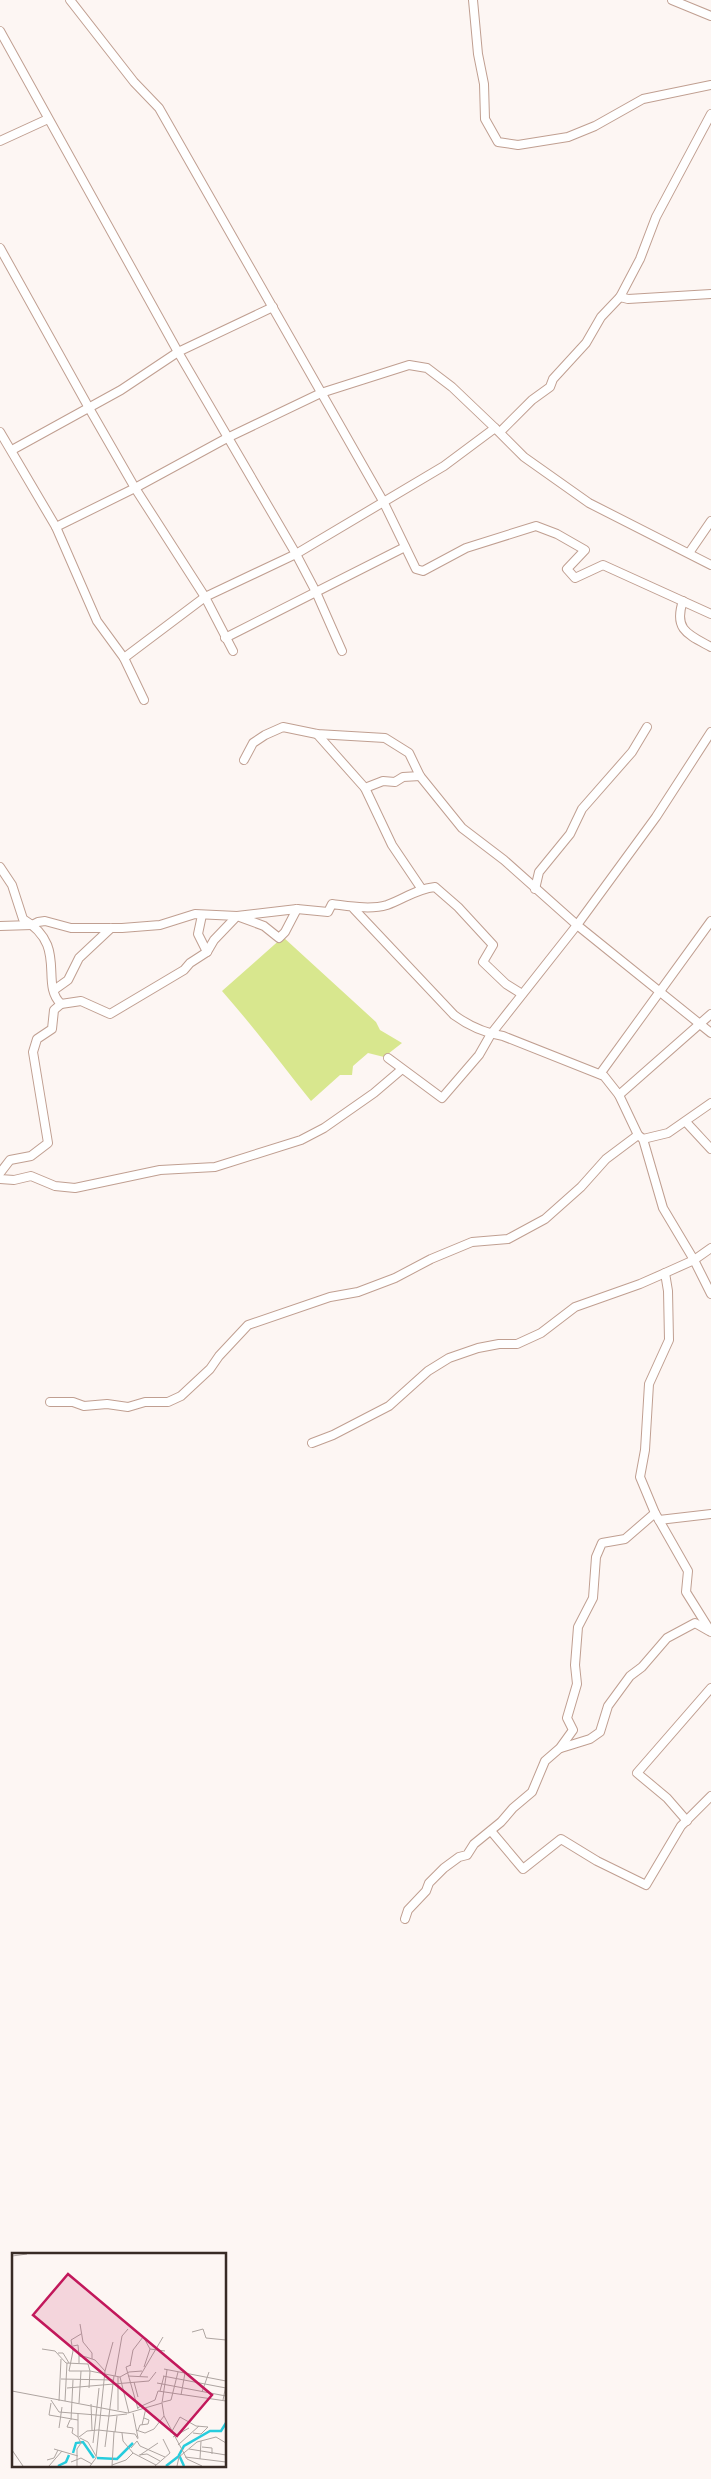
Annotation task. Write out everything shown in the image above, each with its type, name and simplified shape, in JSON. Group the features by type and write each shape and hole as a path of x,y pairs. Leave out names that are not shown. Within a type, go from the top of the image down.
{"street":[{"path":"70,0 134,82 159,108 322,393 382,501 416,570 423,571 466,548 536,526 557,534 585,550 567,569 575,578 602,564 711,614"},
{"path":"473,0 478,54 484,84 485,119 498,142 518,145 568,138 595,126 643,99 711,85"},
{"path":"672,0 711,16"},
{"path":"0,32 178,352 296,554 316,592 342,651"},
{"path":"124,658 205,597 296,554 382,501 444,466 498,429 550,387 554,379 586,343 601,317 620,297 640,259 656,217 711,114"},
{"path":"0,141 48,119"},
{"path":"0,248 135,488 205,597 233,651"},
{"path":"620,297 628,299 711,294"},
{"path":"12,450 121,390 178,352 273,307"},
{"path":"56,528 227,438 322,393 409,365 427,368 452,387 498,429 506,441 524,457 589,503 711,565"},
{"path":"0,432 56,528 97,620 124,658 144,700"},
{"path":"689,553 711,521"},
{"path":"225,638 405,547"},
{"path":"683,601 679,612 680,624 692,637 711,647"},
{"path":"534,889 540,872 570,834 582,809 632,752 647,727"},
{"path":"244,760 253,743 265,735 283,728 317,734 390,739 409,753 420,776 462,828 504,860 534,889 577,925 711,1033"},
{"path":"388,1058 401,1070 442,1098 479,1055 491,1034 577,925 656,817 711,732"},
{"path":"317,734 365,788 392,845 421,888"},
{"path":"365,788 383,781 395,782 403,777 420,776"},
{"path":"0,867 12,885 22,919 32,925 48,945 54,990 61,1004"},
{"path":"0,926 32,925 46,921 70,928 111,928 160,925 195,914 237,916 297,909 328,912 332,904 354,909 365,906 386,905 421,888 435,887 462,911 493,946 483,962 506,984 522,994"},
{"path":"237,916 264,926 279,938 297,909"},
{"path":"354,909 454,1015 469,1026 503,1036 600,1074 619,1095 640,1137 663,1208 694,1260 711,1294"},
{"path":"202,915 198,934 207,952"},
{"path":"0,1173 10,1160 31,1156 48,1143 33,1052 37,1039 52,1029 54,1010 61,1004 81,1001 110,1014 176,976 207,952 214,940 237,916"},
{"path":"600,1074 711,921"},
{"path":"54,990 68,980 79,958 111,928"},
{"path":"619,1095 711,1014"},
{"path":"0,1179 14,1180 32,1176 55,1186 75,1188 160,1170 215,1167 301,1140 324,1128 374,1093 401,1070"},
{"path":"50,1402 73,1402 84,1406 107,1404 128,1407 145,1402 168,1402 181,1396 210,1369 219,1356 248,1324 330,1297 367,1288 472,1242 508,1239 545,1219 581,1187 606,1159 640,1137 668,1133 711,1103"},
{"path":"686,1122 711,1148"},
{"path":"312,1443 333,1435 389,1406 428,1371 449,1358 478,1348 499,1344 517,1344 541,1333 575,1307 640,1284 694,1260 711,1248"},
{"path":"665,1273 668,1291 669,1340 649,1384 645,1450 640,1476 657,1516 688,1571 686,1592 711,1632"},
{"path":"405,1919 408,1910 426,1891 429,1883 444,1868 459,1857 466,1855 474,1844 491,1831 513,1808 532,1792 545,1761 560,1748 573,1730 567,1718 577,1684 578,1627 593,1598 594,1571 602,1543 625,1539 657,1516 711,1514"},
{"path":"560,1748 590,1739 600,1732 608,1706 630,1676 642,1667 668,1638 695,1623 711,1632"},
{"path":"687,1821 667,1798 637,1773 711,1688"},
{"path":"491,1831 523,1869 561,1839 597,1861 646,1885 687,1821 711,1796"}],"green space":[{"path":"283,937 376,1022 380,1030 402,1043 384,1057 368,1053 353,1066 352,1075 340,1075 311,1101 222,991"}]}
